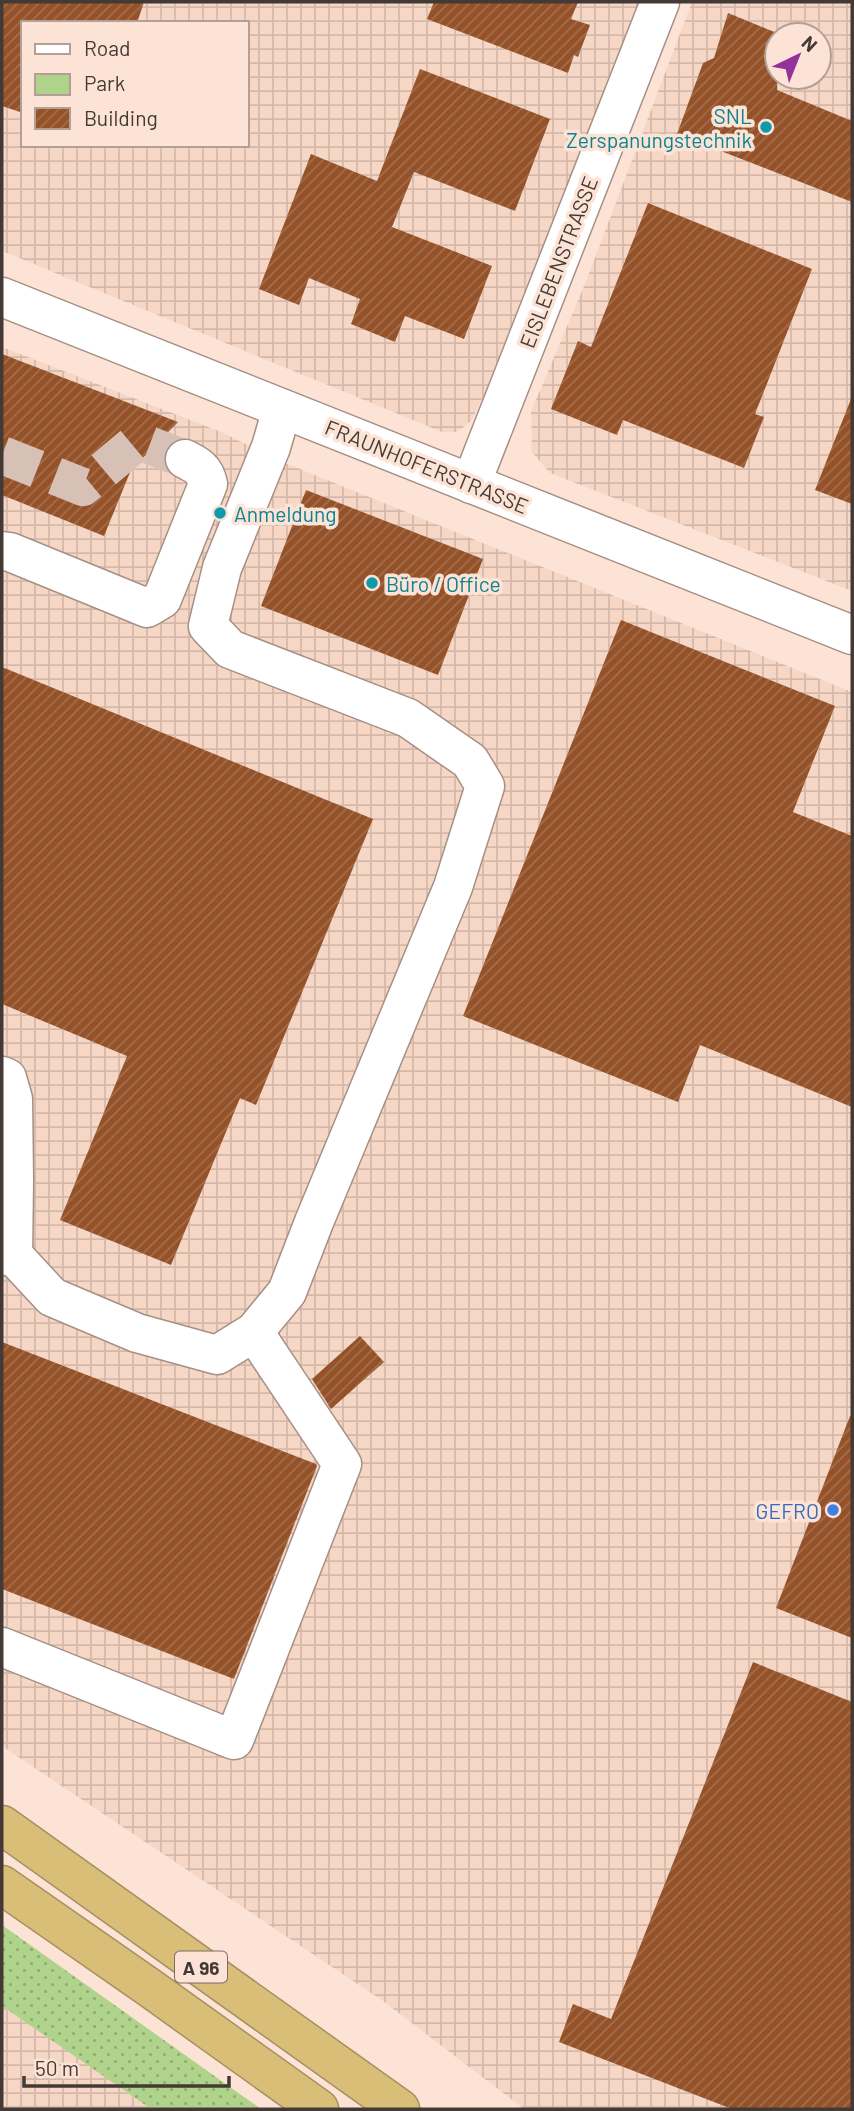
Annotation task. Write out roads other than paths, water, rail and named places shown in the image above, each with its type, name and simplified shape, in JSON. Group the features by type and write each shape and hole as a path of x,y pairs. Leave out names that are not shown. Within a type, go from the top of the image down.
{"highway":[{"name":"A 96","path":"2,1825 400,2109"},
{"name":"A 96","path":"2,1885 319,2109"}],"street":[{"name":"EISLEBENSTRASSE","path":"471,484 660,2"},
{"name":"FRAUNHOFERSTRASSE","path":"2,297 852,635"},
{"path":"2,1076 7,1078 13,1098 14,1181 7,1256 52,1297 137,1333 217,1355 254,1332 287,1292 453,887 485,786 470,761 408,718 230,649 208,626 222,568 271,447 282,409"},
{"path":"2,551 147,608 162,599 208,484 201,468 185,459"},
{"path":"2,1647 234,1740 342,1464 254,1332"}],"tunnel":[{"path":"2,455 83,487 138,441 185,459"}],"place":[{"name":"SNL Zerspanungstechnik","path":"766,127"},
{"name":"Anmeldung","path":"220,513"},
{"name":"Büro / Office","path":"372,583"},
{"name":"GEFRO","path":"833,1510"}]}
